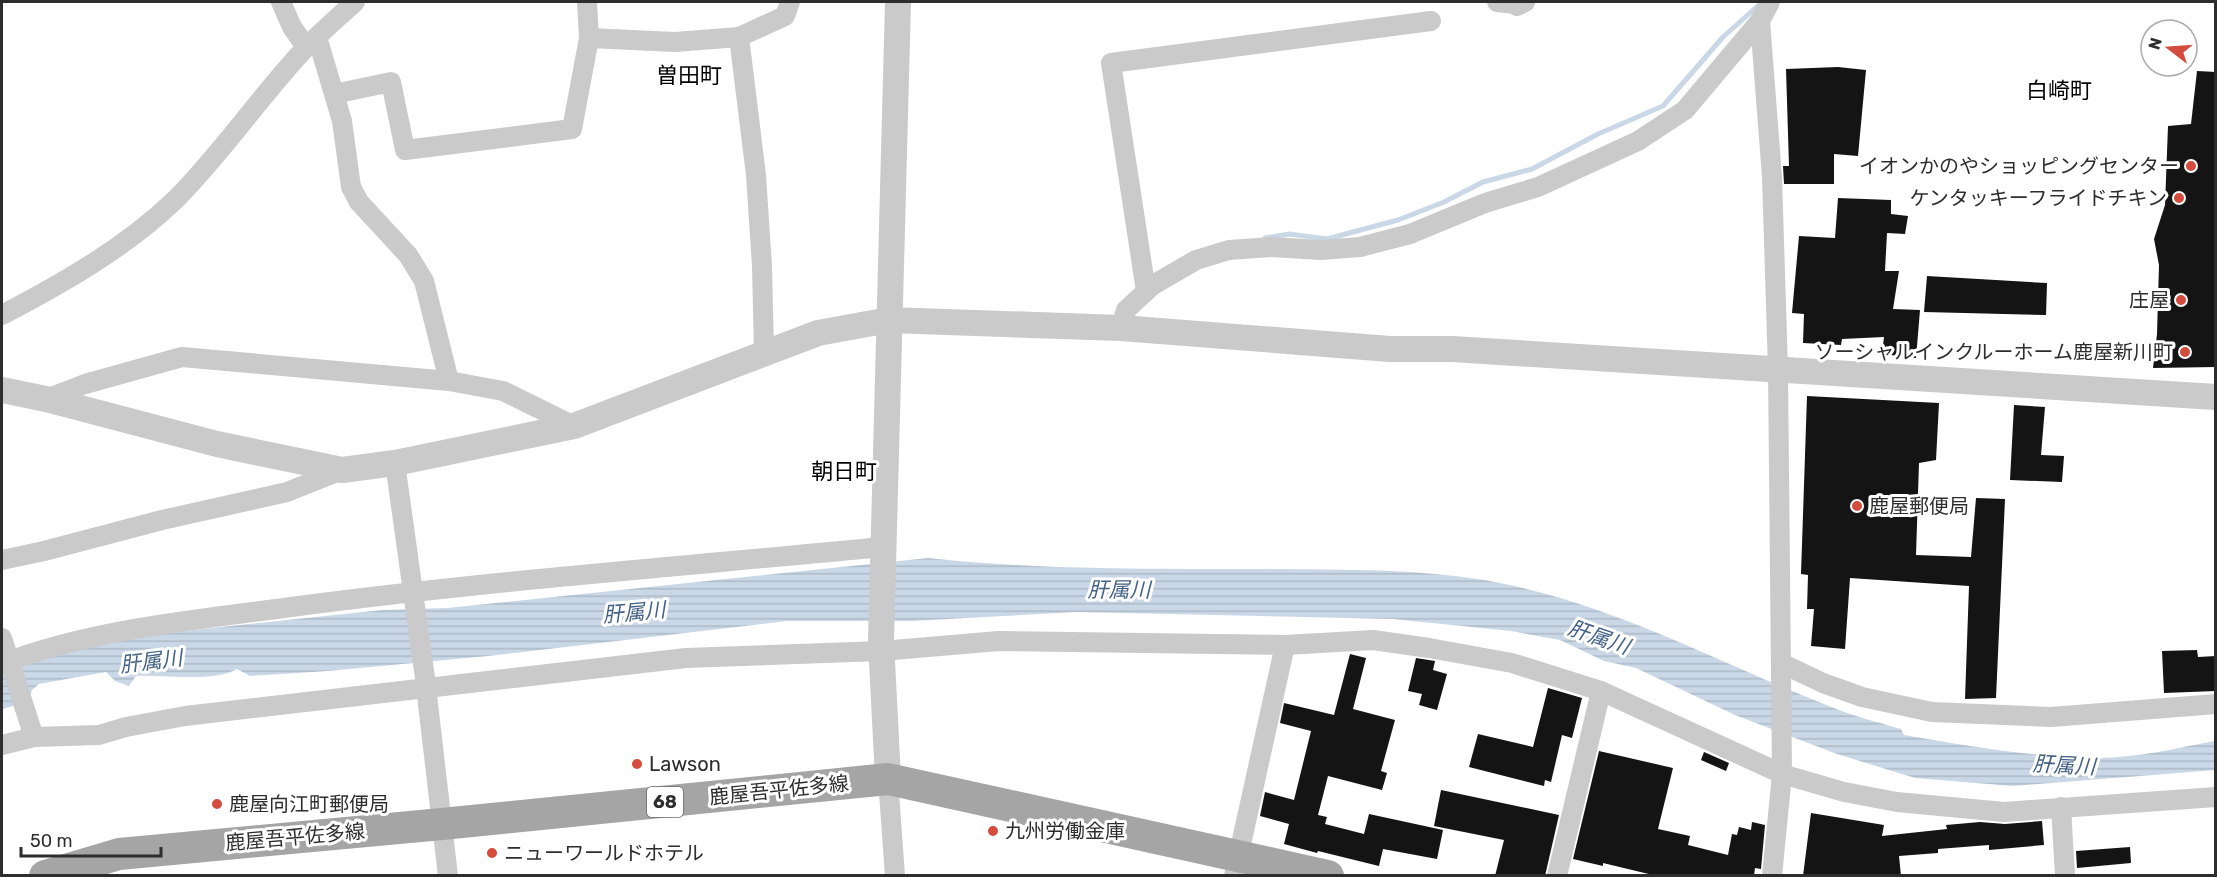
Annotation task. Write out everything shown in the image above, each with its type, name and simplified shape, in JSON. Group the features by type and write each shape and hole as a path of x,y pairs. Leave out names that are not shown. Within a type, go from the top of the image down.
{"main road":[{"name":"鹿屋吾平佐多線","path":"45,876 118,854 442,825 888,779 1236,866 1328,876"}],"street":[{"path":"280,2 292,27 311,42 334,94 342,121 351,187 359,202 408,255 424,280 449,381"},
{"path":"2,315 44,293 111,252 174,201 311,42 355,2"},
{"path":"334,94 391,82 405,150 572,129 589,38 587,2"},
{"path":"589,38 675,42 739,37 785,16 790,2"},
{"path":"895,876 881,646 898,2"},
{"path":"1497,2 1517,6 1525,2"},
{"path":"1121,328 1126,310 1146,291 1197,260 1229,250 1271,247 1321,250 1360,247 1410,234 1485,203 1538,187 1638,141 1685,111 1760,21 1770,2"},
{"path":"1146,291 1111,63 1431,21"},
{"path":"1760,21 1772,177 1778,370 1782,769 1772,876"},
{"path":"739,37 756,175 762,266 764,353"},
{"path":"2,560 287,492 342,470 395,463 574,426 818,333 889,320 1121,328 1390,349 1464,349 2216,397"},
{"path":"46,399 85,384 182,357 449,381 503,391 574,426"},
{"path":"2,390 46,399 279,459 342,470"},
{"path":"395,463 426,682 448,876"},
{"path":"8,665 65,645 161,624 414,596 883,554"},
{"path":"2,638 8,665 34,737"},
{"path":"2,746 34,737 99,735 126,727 185,716 426,682 686,658 999,641 1285,645 1373,640 1512,663 1601,691 1782,769 1844,792 1897,802 2004,812 2216,797"},
{"path":"1236,866 1285,645"},
{"path":"1781,670 1862,698 1932,712 2051,717 2216,704"},
{"path":"1557,876 1601,691"},
{"path":"2061,807 2065,876"}],"water":[{"name":"肝属川","path":"928,558 1011,565 1380,571 1470,578 1542,593 1626,621 1838,710 1901,729 1904,735 2024,753 2097,758 2142,754 2215,741 2216,770 2013,786 1915,778 1837,754 1735,715 1636,668 1604,661 1560,640 1511,631 1393,619 1077,612 911,621 787,621 488,656 328,671 250,676 237,669 215,676 202,677 136,676 129,686 115,681 106,672 39,684 32,690 28,702 2,709 2,671 62,652 164,633 382,610 447,608"}],"building":[{"path":"1838,67 1866,70 1858,156 1834,154 1834,184 1784,184 1783,166 1789,166 1786,69"},
{"name":"イオンかのやショッピングセンター","path":"2199,71 2216,72 2216,367 2153,368 2157,334 2159,265 2154,239 2165,205 2168,126 2191,124"},
{"path":"1838,198 1891,200 1891,214 1908,216 1905,234 1887,233 1885,271 1899,271 1893,309 1920,310 1916,358 1882,354 1884,337 1842,339 1841,345 1803,343 1804,314 1792,313 1799,236 1835,238"},
{"path":"1927,276 2047,283 2046,315 1924,312"},
{"path":"1807,396 1939,403 1936,460 1919,463 1916,555 1971,557 1976,498 2005,499 1996,698 1965,699 1969,586 1850,578 1845,649 1811,646 1814,609 1807,609 1808,575 1801,574"},
{"path":"2014,405 2045,407 2041,455 2064,456 2062,482 2010,480"},
{"path":"2197,650 2198,657 2216,656 2216,691 2164,693 2162,651"},
{"path":"1350,654 1366,658 1353,709 1395,720 1381,771 1387,773 1382,790 1328,776 1318,815 1327,817 1325,824 1364,834 1369,814 1443,830 1437,859 1383,849 1379,866 1318,851 1317,853 1284,844 1289,824 1260,816 1265,792 1294,800 1311,731 1280,723 1284,703 1334,715"},
{"path":"1416,658 1435,661 1433,670 1447,674 1437,710 1419,705 1422,694 1408,691"},
{"path":"1548,688 1582,698 1572,738 1562,735 1551,782 1545,780 1544,786 1469,767 1478,734 1533,747"},
{"path":"1599,751 1673,768 1658,829 1690,836 1688,845 1728,855 1732,834 1737,835 1739,827 1751,830 1752,822 1765,825 1761,869 1755,868 1754,876 1657,876 1603,863 1603,866 1573,859"},
{"path":"1704,752 1729,763 1726,771 1701,760"},
{"path":"1441,790 1559,815 1545,876 1495,876 1504,840 1434,826"},
{"path":"1811,813 1884,825 1882,836 1947,829 1946,825 2042,821 2044,845 1989,850 1989,845 1938,849 1938,853 1899,856 1901,876 1803,876"},
{"path":"2130,847 2131,863 2077,868 2076,851"}],"waterway":[{"path":"1265,238 1289,234 1327,239 1398,220 1444,202 1483,182 1532,169 1598,134 1663,106 1723,37 1760,4"}],"place":[{"name":"イオンかのやショッピングセンター","path":"2191,166"},
{"name":"ケンタッキーフライドチキン","path":"2179,198"},
{"name":"庄屋","path":"2181,300"},
{"name":"ソーシャルインクルーホーム鹿屋新川町","path":"2185,352"},
{"name":"鹿屋郵便局","path":"1857,506"},
{"name":"Lawson","path":"637,764"},
{"name":"鹿屋向江町郵便局","path":"217,804"},
{"name":"九州労働金庫","path":"993,831"},
{"name":"ニューワールドホテル","path":"492,853"}],"district":[{"name":"曽田町","path":"689,75"},
{"name":"白崎町","path":"2059,90"},
{"name":"朝日町","path":"844,471"}]}
